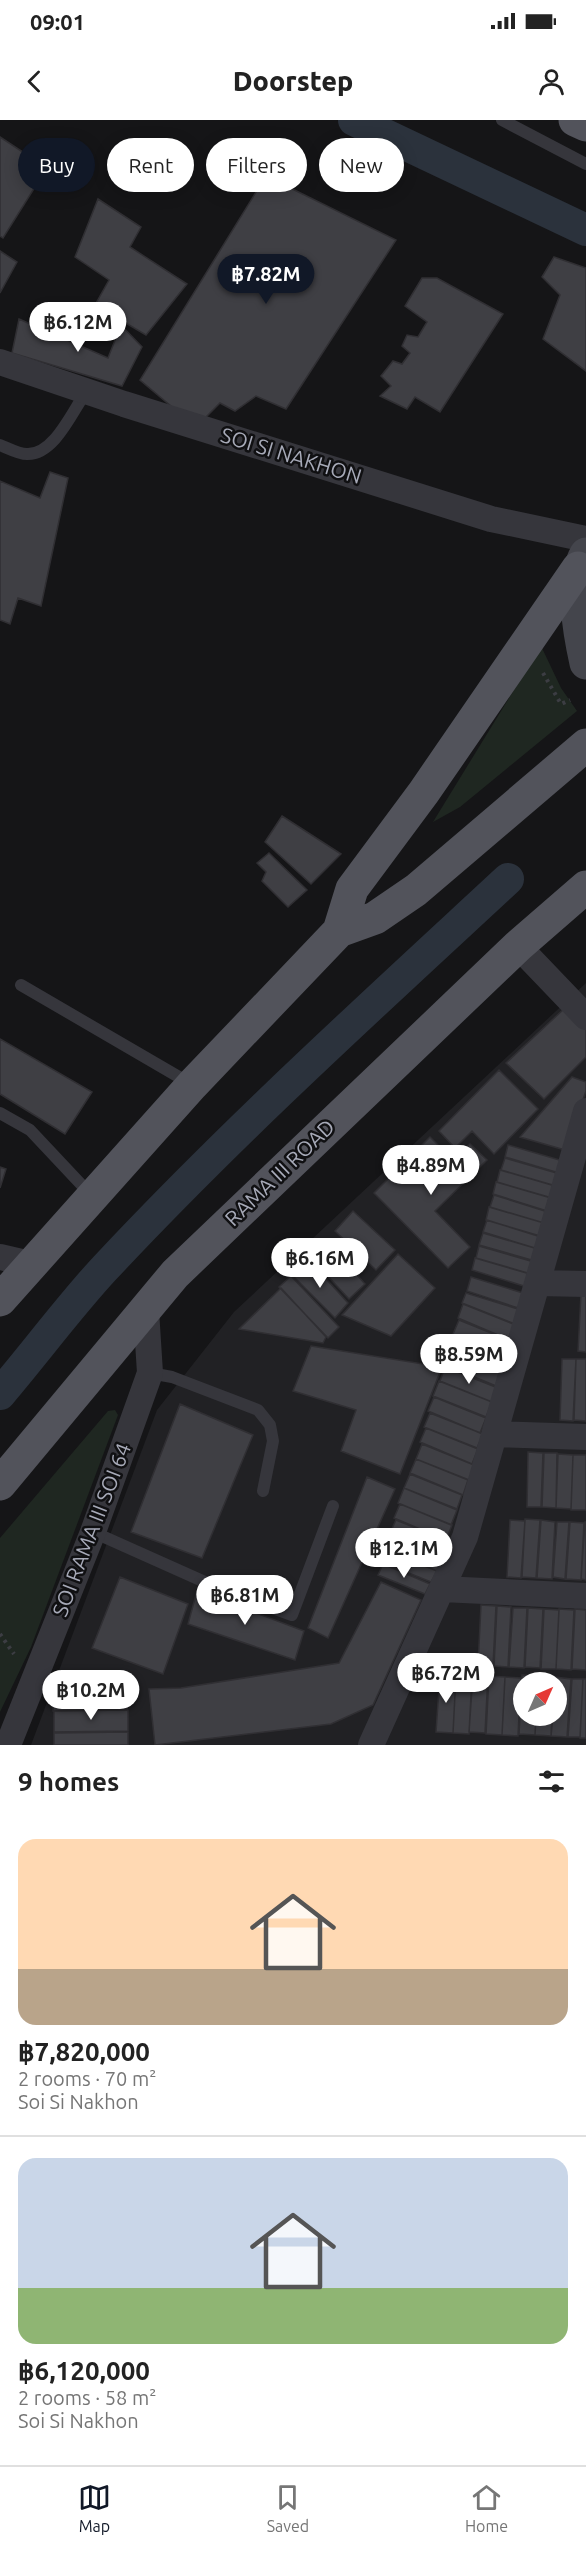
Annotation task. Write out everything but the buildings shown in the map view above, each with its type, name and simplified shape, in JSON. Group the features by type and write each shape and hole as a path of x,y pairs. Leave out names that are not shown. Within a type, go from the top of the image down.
{"main road":[{"path":"575,120 586,125"},
{"path":"583,554 580,634 586,663"},
{"path":"0,1300 15,1261 92,1196 192,1085 339,931 352,889 424,792 583,554"},
{"path":"339,931 375,918 416,890 586,745"},
{"name":"RAMA III ROAD","path":"0,1484 175,1274 518,946 586,887"}],"street":[{"name":"SOI SI NAKHON","path":"0,362 86,392 491,519 583,554"},
{"path":"518,946 586,1017"},
{"path":"371,1745 465,1537 586,1111"},
{"path":"538,1283 586,1284"},
{"name":"SOI RAMA III SOI 64","path":"8,1745 93,1532 150,1373 146,1310"},
{"path":"495,1434 586,1437"},
{"path":"442,1589 586,1596"}],"lane":[{"path":"502,120 586,164"},
{"path":"0,445 26,454 46,449 54,441 86,392"},
{"path":"21,985 192,1085"},
{"path":"0,1113 30,1130 92,1196"},
{"path":"150,1373 172,1377 258,1410 270,1425 273,1441 263,1491"},
{"path":"93,1532 225,1591 292,1615 333,1506"}],"path":[{"path":"540,670 548,678 556,700 561,704 570,700"},
{"path":"0,1634 16,1658"}],"shaded area":[{"path":"541,646 561,688 577,711 460,807 433,822"},
{"path":"586,983 586,1745 31,1745 157,1410 234,1312"},
{"path":"115,1410 118,1415 31,1647 0,1712 0,1538 108,1411"}],"waterway":[{"path":"354,120 586,230"},
{"path":"0,1394 91,1284 152,1218 303,1070 508,879"}]}
